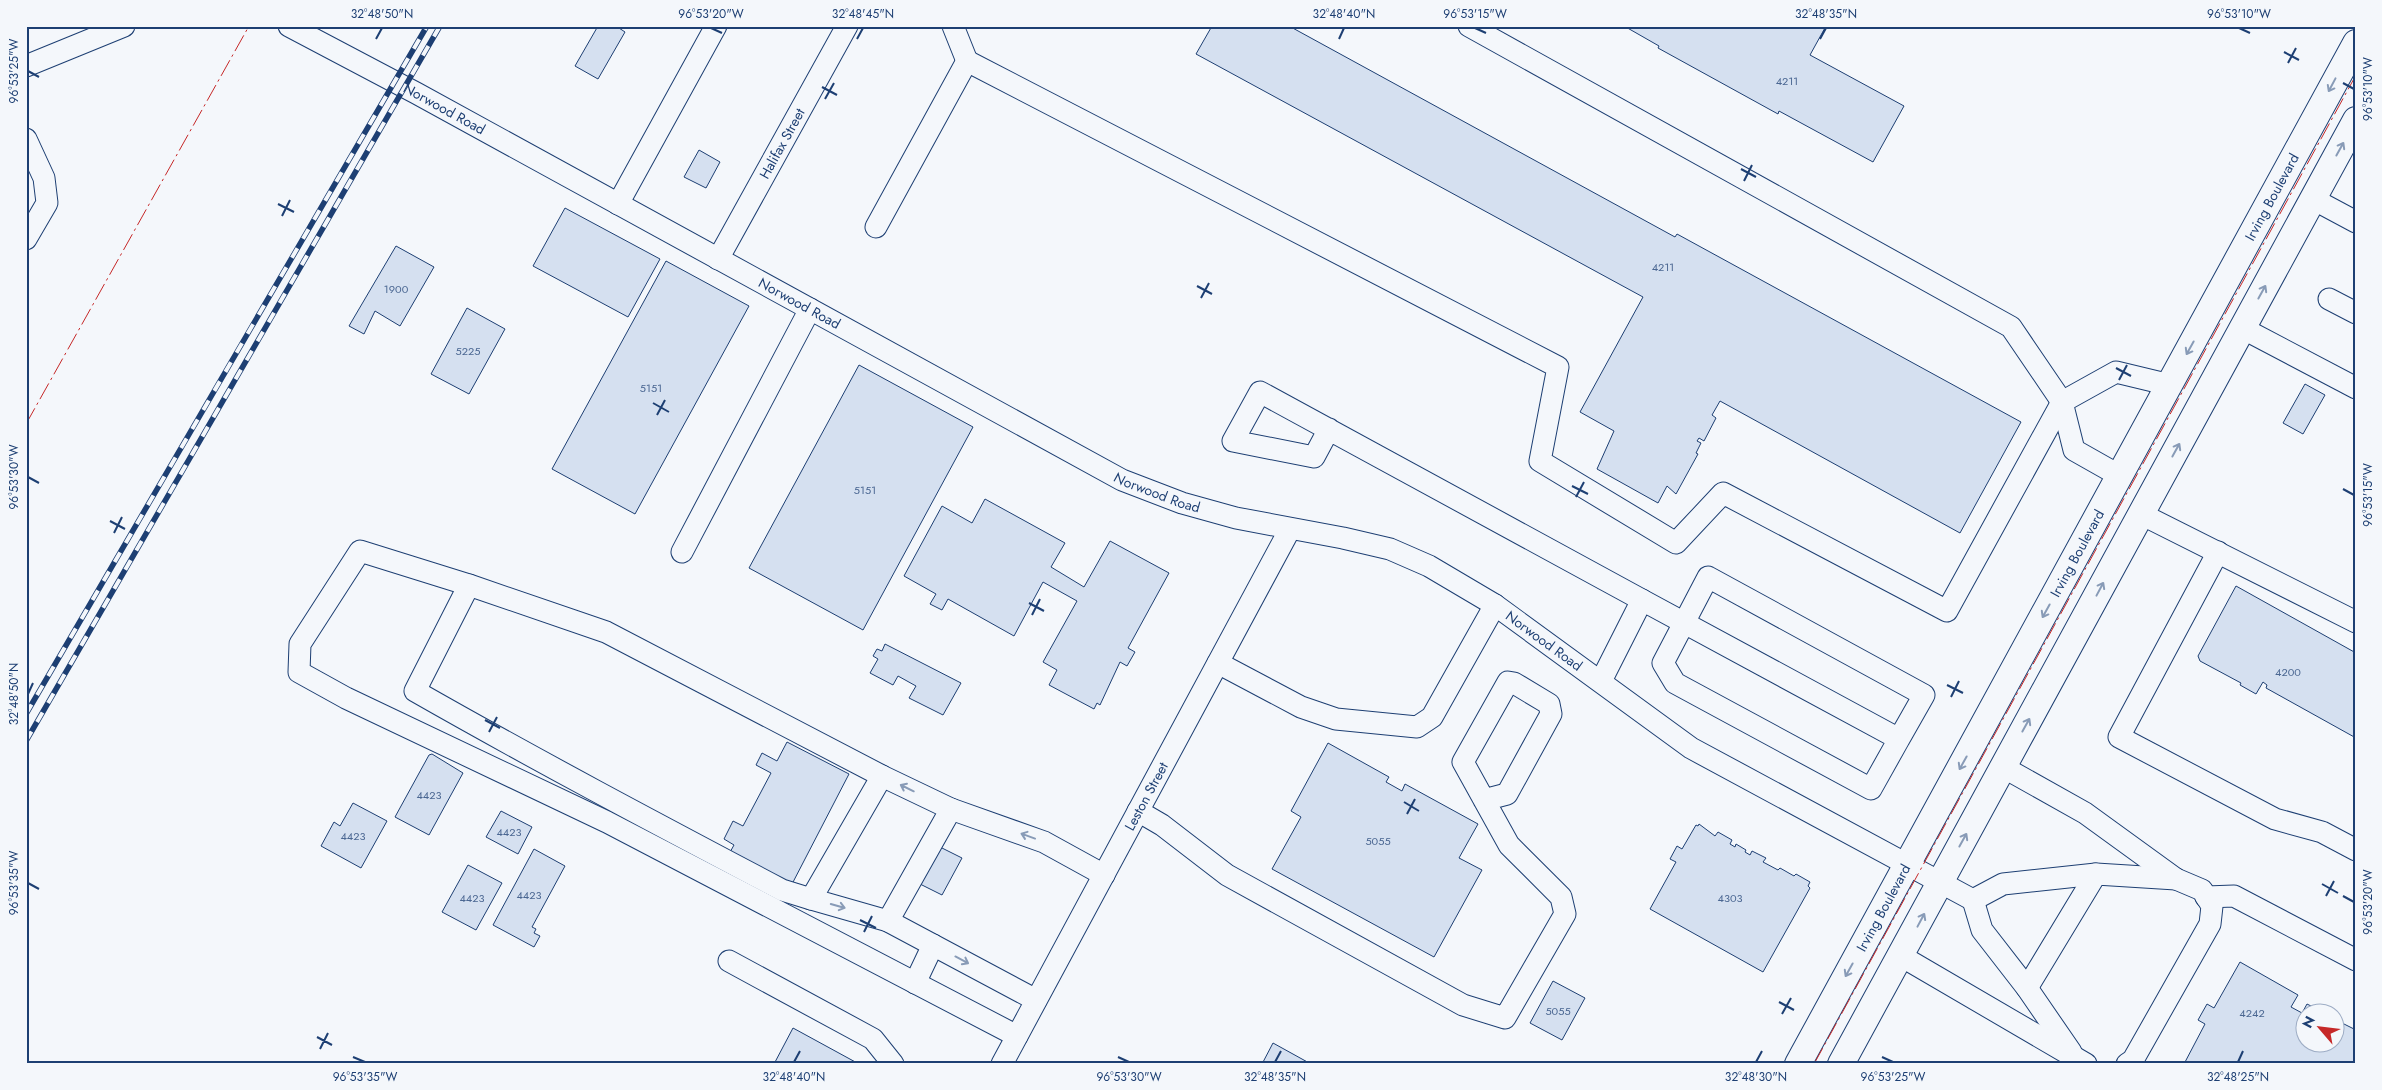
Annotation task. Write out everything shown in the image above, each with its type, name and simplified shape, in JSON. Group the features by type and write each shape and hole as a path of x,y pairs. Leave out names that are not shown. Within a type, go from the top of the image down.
{"main road":[{"name":"Irving Boulevard","path":"1798,1064 2356,42"},
{"path":"1841,1064 2356,120"},
{"path":"2210,311 2242,328"},
{"path":"2120,476 2146,503"}],"street":[{"path":"26,66 124,26"},
{"name":"Norwood Road","path":"289,26 379,73 1122,480 1182,503 1236,518 1343,538 1390,549 1428,566 1495,605 1691,748 1906,866 1973,900"},
{"path":"618,204 716,26"},
{"name":"Halifax Street","path":"718,259 847,26"},
{"path":"954,26 967,61 1558,367 1540,461 1676,543 1723,493 1946,611 2062,402 2116,372 2170,385"},
{"path":"1469,26 2011,327 2062,402 2074,450 2120,476"},
{"path":"876,227 967,61"},
{"path":"26,139 44,178 48,203 26,239"},
{"path":"2313,199 2356,222"},
{"path":"2329,298 2356,313"},
{"path":"682,552 810,309"},
{"path":"2242,328 2356,388"},
{"path":"1329,429 1899,739"},
{"path":"2146,503 2218,552 2356,622"},
{"name":"Leston Street","path":"1002,1064 1290,529"},
{"path":"1016,1036 607,822 346,698 299,672 300,644 360,551 469,585 606,632 882,776 951,809 1044,842 1104,875"},
{"path":"2218,552 2119,737 2275,820 2322,832 2356,850"},
{"path":"1708,577 1924,695 1899,739 1871,789 1675,683 1663,663 1708,577"},
{"path":"469,585 415,692 542,764 782,890 888,921 1036,1000"},
{"path":"1601,681 1642,600"},
{"path":"1218,663 1301,707 1336,719 1417,727 1432,717 1495,605"},
{"path":"1138,811 1162,825 1235,880 1463,1005 1504,1018 1565,914 1561,897 1509,845 1484,800 1463,762 1508,682 1514,683 1549,704 1551,714 1507,794 1484,800"},
{"path":"2003,768 2085,813 2176,879 2202,890 2212,906 2210,924 2133,1060 2127,1064"},
{"path":"811,899 882,776"},
{"path":"888,921 951,809"},
{"path":"2081,1061 1982,930 1973,900 2003,884 2096,874 2176,879"},
{"path":"2027,988 2096,874"},
{"path":"2206,897 2234,896 2356,960"},
{"path":"914,983 933,945"},
{"path":"1901,956 2081,1061"},
{"path":"730,961 873,1039 893,1064"}],"building":[{"path":"598,26 616,26 625,32 598,79 575,66"},
{"path":"1212,26 1289,26 1675,237 1677,234 2021,422 1960,533 1720,401 1712,415 1716,418 1704,441 1699,438 1697,441 1701,443 1696,453 1698,454 1676,494 1667,486 1658,503 1597,469 1614,431 1580,412 1643,297 1196,54"},
{"path":"1624,26 1826,26 1810,55 1904,106 1873,162 1779,111 1778,114 1658,48 1659,46"},
{"path":"699,150 720,162 706,188 684,177"},
{"path":"565,208 660,259 628,317 533,266"},
{"path":"396,246 434,267 400,326 375,311 364,334 349,326"},
{"path":"666,261 749,306 635,514 552,469"},
{"path":"467,308 505,329 469,394 431,374"},
{"path":"859,365 973,427 863,630 749,568"},
{"path":"2305,384 2325,395 2303,434 2283,423"},
{"path":"985,499 1065,543 1051,567 1084,587 1110,541 1169,573 1128,648 1135,652 1127,666 1120,662 1100,705 1097,703 1094,709 1049,685 1057,670 1043,662 1077,601 1043,582 1014,636 948,599 942,610 930,604 936,594 904,576 942,506 972,523"},
{"path":"2236,586 2356,653 2356,738 2266,688 2267,685 2263,682 2256,694 2240,685 2241,683 2200,661 2198,656"},
{"path":"885,644 961,683 943,715 909,698 916,686 898,676 893,685 870,673 878,659 873,656 877,649 882,651"},
{"path":"787,742 849,774 791,886 729,854 734,845 724,839 733,821 743,826 771,773 756,765 762,753 777,761"},
{"path":"1328,743 1389,777 1386,782 1402,791 1405,784 1478,824 1459,858 1482,870 1434,957 1272,869 1301,817 1291,811"},
{"path":"432,754 463,773 429,835 395,817 429,755"},
{"path":"353,803 387,821 361,868 321,846 334,822 340,826"},
{"path":"501,811 532,827 518,854 486,837"},
{"path":"1699,824 1715,836 1718,832 1732,840 1730,844 1735,847 1736,844 1750,855 1752,851 1766,858 1763,862 1778,870 1780,868 1794,876 1796,874 1810,882 1808,886 1810,888 1763,972 1650,909 1676,862 1670,859 1677,846 1682,849 1696,825 1698,826"},
{"path":"938,846 962,858 942,895 918,883"},
{"path":"534,849 565,866 532,927 536,929 534,933 540,936 534,947 493,925"},
{"path":"468,865 502,883 476,930 442,912"},
{"path":"2240,962 2298,995 2291,1007 2294,1009 2294,1052 2344,1052 2344,1024 2356,1030 2356,1064 2184,1064 2205,1024 2198,1020 2207,1004 2214,1008"},
{"path":"1553,981 1585,998 1562,1040 1530,1023"},
{"path":"793,1028 859,1064 774,1064"},
{"path":"1273,1043 1311,1064 1262,1064"}],"railway":[{"path":"26,714 427,26"},
{"path":"26,741 440,26"}],"power":[{"path":"26,424 249,26"},
{"path":"1814,1064 2356,75"}]}
